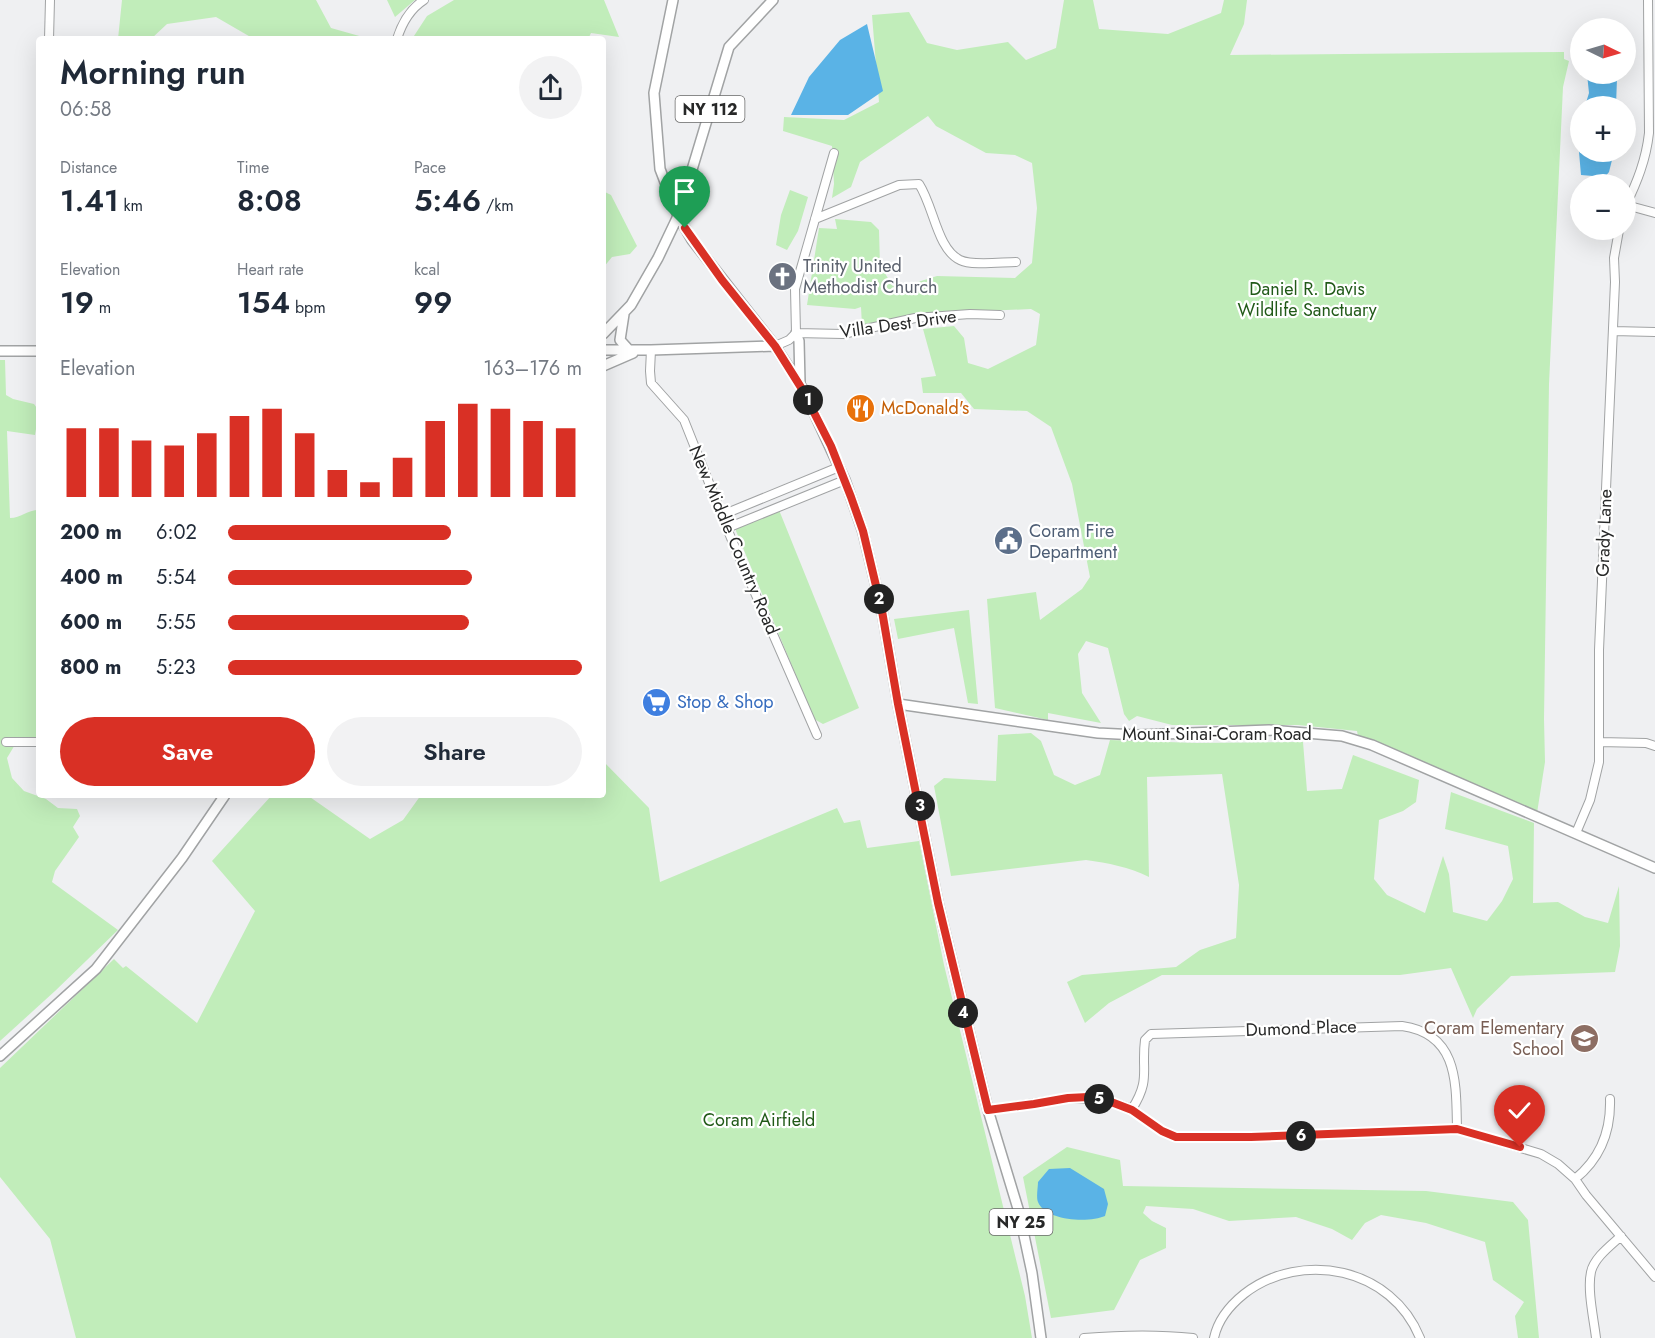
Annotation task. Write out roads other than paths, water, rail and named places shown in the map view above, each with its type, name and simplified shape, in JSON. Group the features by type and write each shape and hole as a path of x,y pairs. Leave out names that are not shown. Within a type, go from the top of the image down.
{"main road":[{"name":"NY 25","path":"673,0 654,93 660,169 678,216 692,240 775,346 801,386 845,480 863,531 874,575 938,903 988,1110 1018,1212 1032,1273 1041,1338"},
{"name":"NY 112","path":"606,331 631,304 658,258 678,216 729,47 773,0"},
{"path":"624,312 620,340 624,348 634,350"},
{"path":"796,333 799,341 801,386"},
{"path":"606,350 775,346"},
{"path":"606,364 634,350"},
{"path":"0,351 36,351"},
{"name":"Mount Sinai-Coram Road","path":"898,704 1098,733 1137,735 1269,730 1342,736 1372,745 1655,868"},
{"path":"0,1056 96,969 187,852 223,798"}],"street":[{"path":"49,36 50,0"},
{"path":"398,36 401,26 413,9 424,0"},
{"path":"1636,184 1647,151 1652,111 1648,0"},
{"path":"775,346 789,340 796,333 795,289 834,153"},
{"path":"815,219 899,185 919,184 927,196 944,247 961,261 1016,262"},
{"path":"1636,208 1655,213"},
{"name":"Grady Lane","path":"1576,833 1596,780 1599,762 1599,650 1614,258 1617,240"},
{"name":"Villa Dest Drive","path":"796,333 843,334 915,318 970,314 999,315"},
{"path":"1613,331 1655,332"},
{"name":"New Middle Country Road","path":"651,350 651,383 684,420 727,528 817,735"},
{"path":"722,515 839,467"},
{"path":"727,528 845,480"},
{"path":"6,742 36,742"},
{"path":"1599,742 1646,743 1655,746"},
{"name":"Dumond Place","path":"1132,1110 1143,1088 1146,1074 1145,1040 1150,1035 1172,1032 1402,1026 1424,1033 1437,1042 1446,1053 1456,1081 1457,1129"},
{"path":"988,1110 1088,1097 1106,1100 1132,1110 1162,1131 1176,1137 1263,1137 1457,1129 1541,1154 1558,1164 1575,1179 1655,1277"},
{"path":"1575,1179 1587,1169 1607,1136 1610,1099"},
{"path":"1596,1338 1590,1286 1591,1271 1600,1256 1621,1236"},
{"path":"1214,1338 1224,1314 1252,1288 1288,1272 1317,1269 1350,1274 1376,1285 1397,1301 1414,1324 1420,1338"},
{"path":"1084,1338 1154,1334 1193,1338"}],"water":[{"path":"867,24 883,91 848,115 791,115 809,77 840,40"},
{"path":"1588,84 1617,84 1616,96 1588,96"},
{"path":"1580,162 1612,162 1607,174 1581,174"},
{"path":"1070,1168 1104,1189 1108,1204 1105,1216 1079,1220 1068,1219 1058,1217 1042,1208 1037,1200 1038,1182 1049,1169"}],"place":[{"name":"Trinity United Methodist Church","path":"782,276"},
{"name":"McDonald's","path":"860,408"},
{"name":"Coram Fire Department","path":"1008,541"},
{"name":"Stop & Shop","path":"656,702"},
{"name":"Coram Elementary School","path":"1585,1038"}],"park label":[{"name":"Daniel R. Davis Wildlife Sanctuary","path":"1307,299"},
{"name":"Coram Airfield","path":"759,1120"}]}
